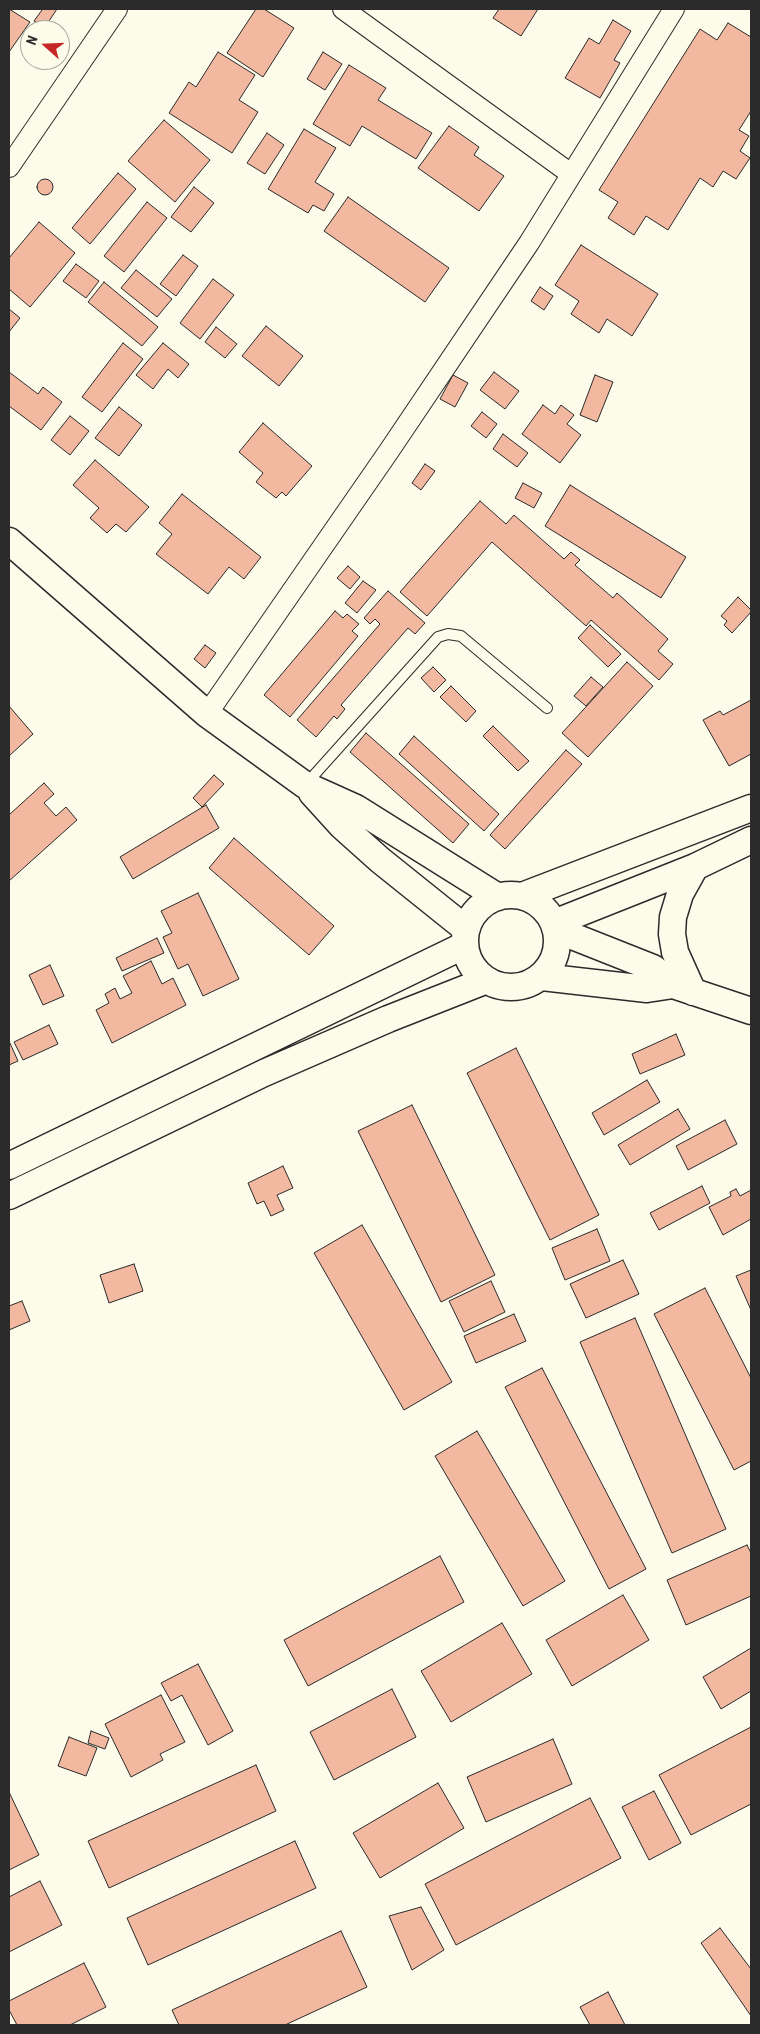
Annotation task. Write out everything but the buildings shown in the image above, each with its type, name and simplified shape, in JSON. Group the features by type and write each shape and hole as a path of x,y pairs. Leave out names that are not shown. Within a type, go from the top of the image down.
{"street":[{"path":"9,167 117,9"},
{"path":"343,9 571,174"},
{"path":"206,714 389,451 529,243 674,9"},
{"path":"9,541 206,714 305,785 356,808 510,896 536,901 547,910 555,926 558,943 550,967 542,977 529,984 514,987 500,986 487,980 472,965 466,937 475,912 481,906 510,896 751,808"},
{"path":"305,785 342,826 466,937"},
{"path":"555,926 695,867 751,840"},
{"path":"683,988 672,934 673,917 680,894 695,867"},
{"path":"555,926 653,968 683,988 751,1011"},
{"path":"9,1166 466,937"},
{"path":"542,977 647,989 683,988"},
{"path":"9,1196 264,1074 388,1019 487,980"}],"lane":[{"path":"305,785 438,637 448,634 461,636 547,708"}]}
